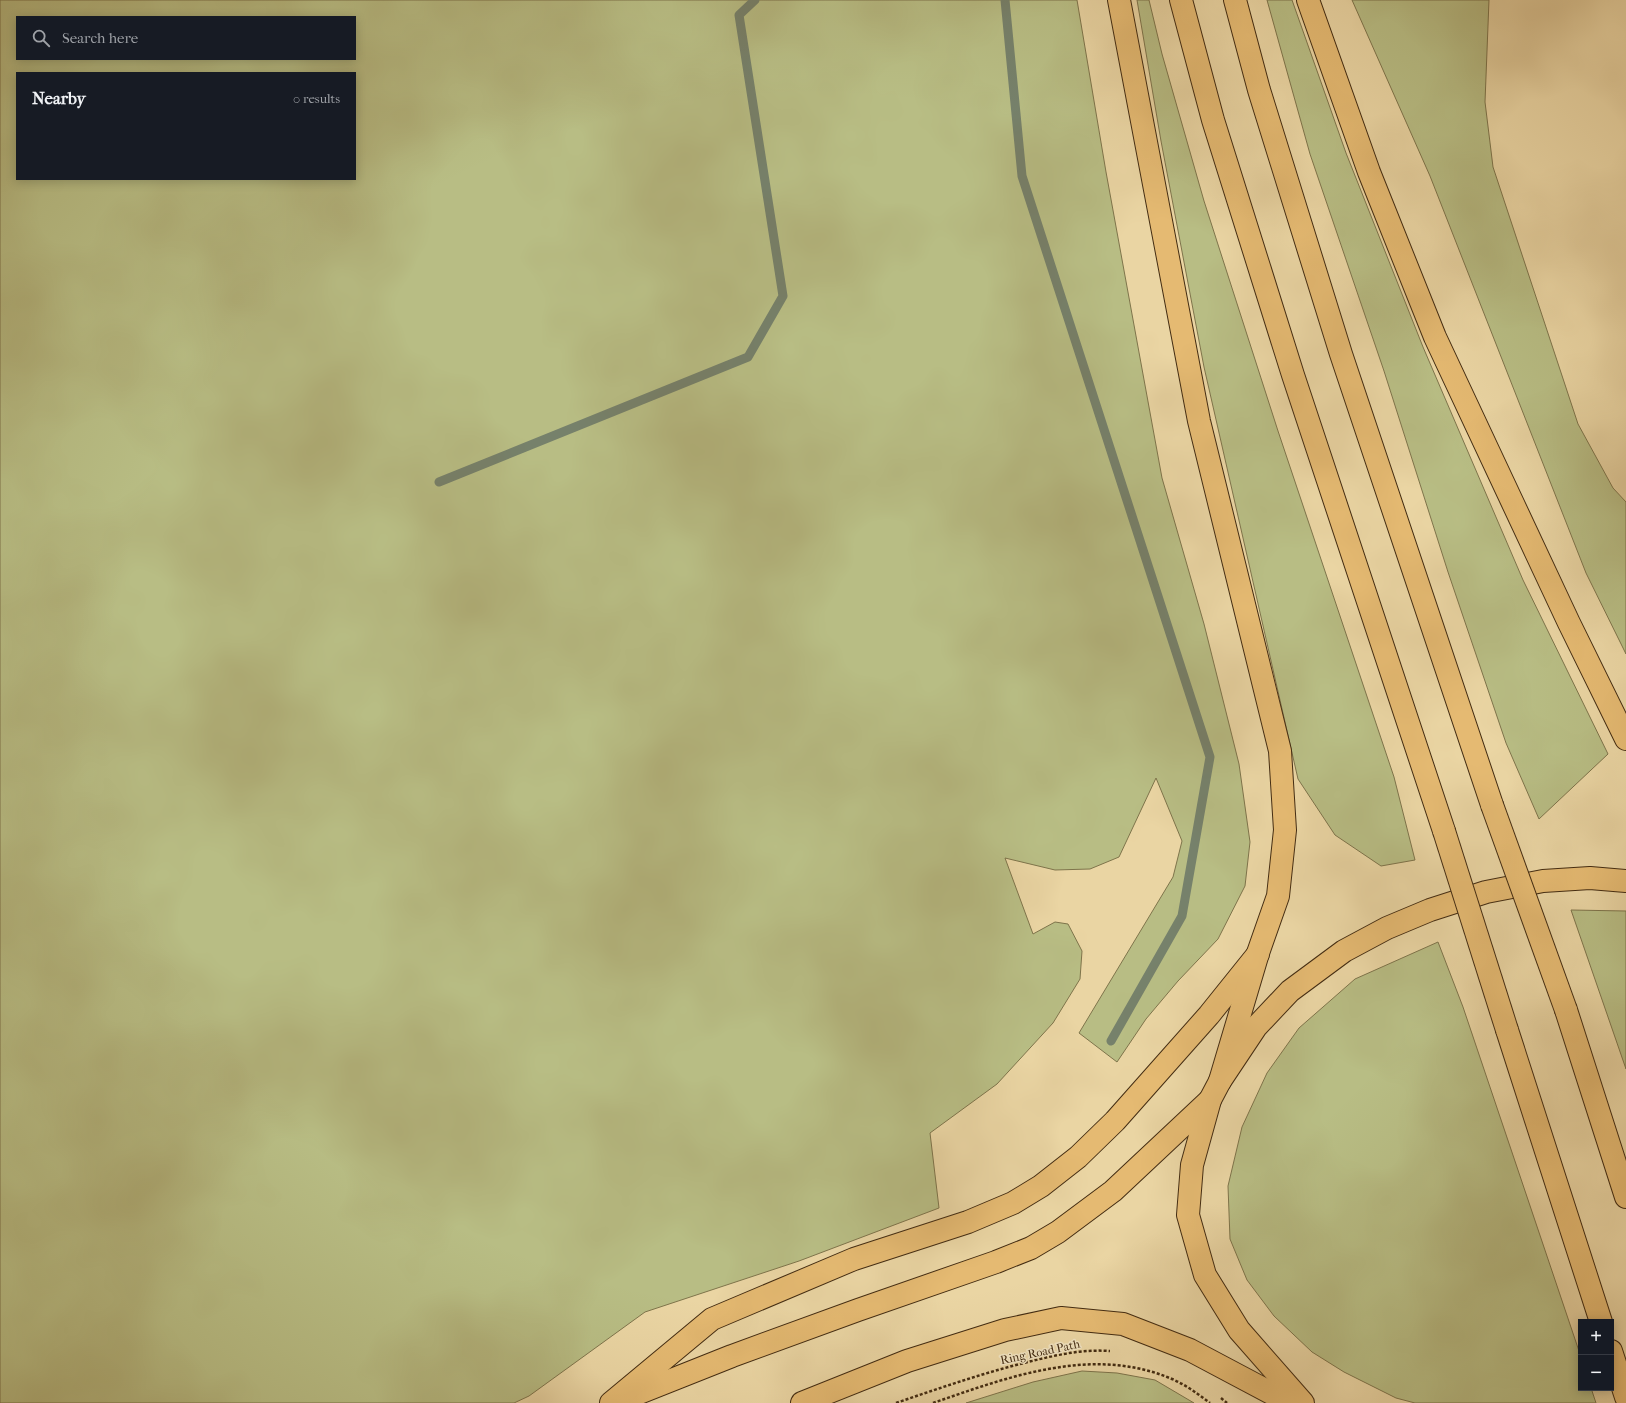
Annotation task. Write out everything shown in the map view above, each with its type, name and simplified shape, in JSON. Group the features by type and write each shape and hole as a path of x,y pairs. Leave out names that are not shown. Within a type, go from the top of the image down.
{"main road":[{"path":"1119,0 1199,421 1280,751 1285,830 1278,896 1258,953 1220,1081"},
{"path":"1181,0 1213,120 1291,368 1444,831 1599,1315"},
{"path":"1235,0 1259,90 1341,354 1492,805 1566,1010 1626,1197"},
{"path":"1308,0 1369,172 1435,337 1626,739"},
{"path":"1303,1403 1239,1330 1205,1274 1188,1215 1192,1164 1210,1100 1220,1081 1256,1027 1290,991 1344,951 1387,928 1430,910 1486,892 1543,881 1590,878 1626,881"},
{"path":"611,1403 712,1319 854,1259 968,1222 1013,1202 1041,1186 1078,1157 1115,1121 1209,1015 1258,953"},
{"path":"615,1403 739,1353 996,1262 1031,1248 1058,1232 1113,1191 1210,1100"},
{"path":"802,1403 907,1361 1005,1330 1061,1318 1123,1324 1190,1350 1290,1403"},
{"path":"1612,1355 1626,1397"}],"path":[{"name":"Ring Road Path","path":"896,1403 999,1369 1041,1359 1074,1352 1096,1350 1112,1352"},
{"name":"Ring Road Path","path":"933,1403 1014,1377 1049,1368 1088,1364 1103,1364 1148,1370 1191,1388 1210,1403"},
{"path":"1218,1395 1227,1403"}],"green space":[{"path":"0,0 1077,0 1106,172 1162,478 1204,624 1239,764 1250,842 1245,886 1218,939 1178,981 1146,1019 1117,1062 1079,1033 1173,877 1182,841 1156,778 1119,857 1090,869 1055,870 1005,858 1033,934 1055,922 1068,924 1082,951 1080,979 1053,1023 997,1084 930,1133 939,1208 799,1261 645,1312 529,1396 514,1403 0,1403"},
{"path":"1137,0 1149,0 1162,54 1204,201 1278,431 1394,777 1415,860 1381,866 1335,835 1298,779 1204,367 1161,141"},
{"path":"1267,0 1292,0 1346,153 1423,347 1523,580 1608,754 1539,819 1506,743 1448,572 1384,371 1310,154"},
{"path":"1352,0 1489,0 1485,102 1493,167 1578,424 1613,488 1626,502 1626,654 1586,573 1430,176"},
{"path":"1571,910 1626,911 1626,1069"},
{"path":"1438,942 1463,1007 1578,1348 1578,1391 1592,1391 1596,1403 1415,1403 1396,1398 1344,1372 1312,1352 1274,1316 1247,1280 1230,1239 1228,1186 1242,1127 1267,1073 1299,1028 1355,979"},
{"path":"1082,1371 1117,1373 1155,1380 1194,1403 966,1403 1033,1382"}],"waterway":[{"path":"439,482 748,357 783,296 739,15 755,0"},
{"path":"1005,0 1022,176 1210,757 1182,916 1111,1041"}]}
